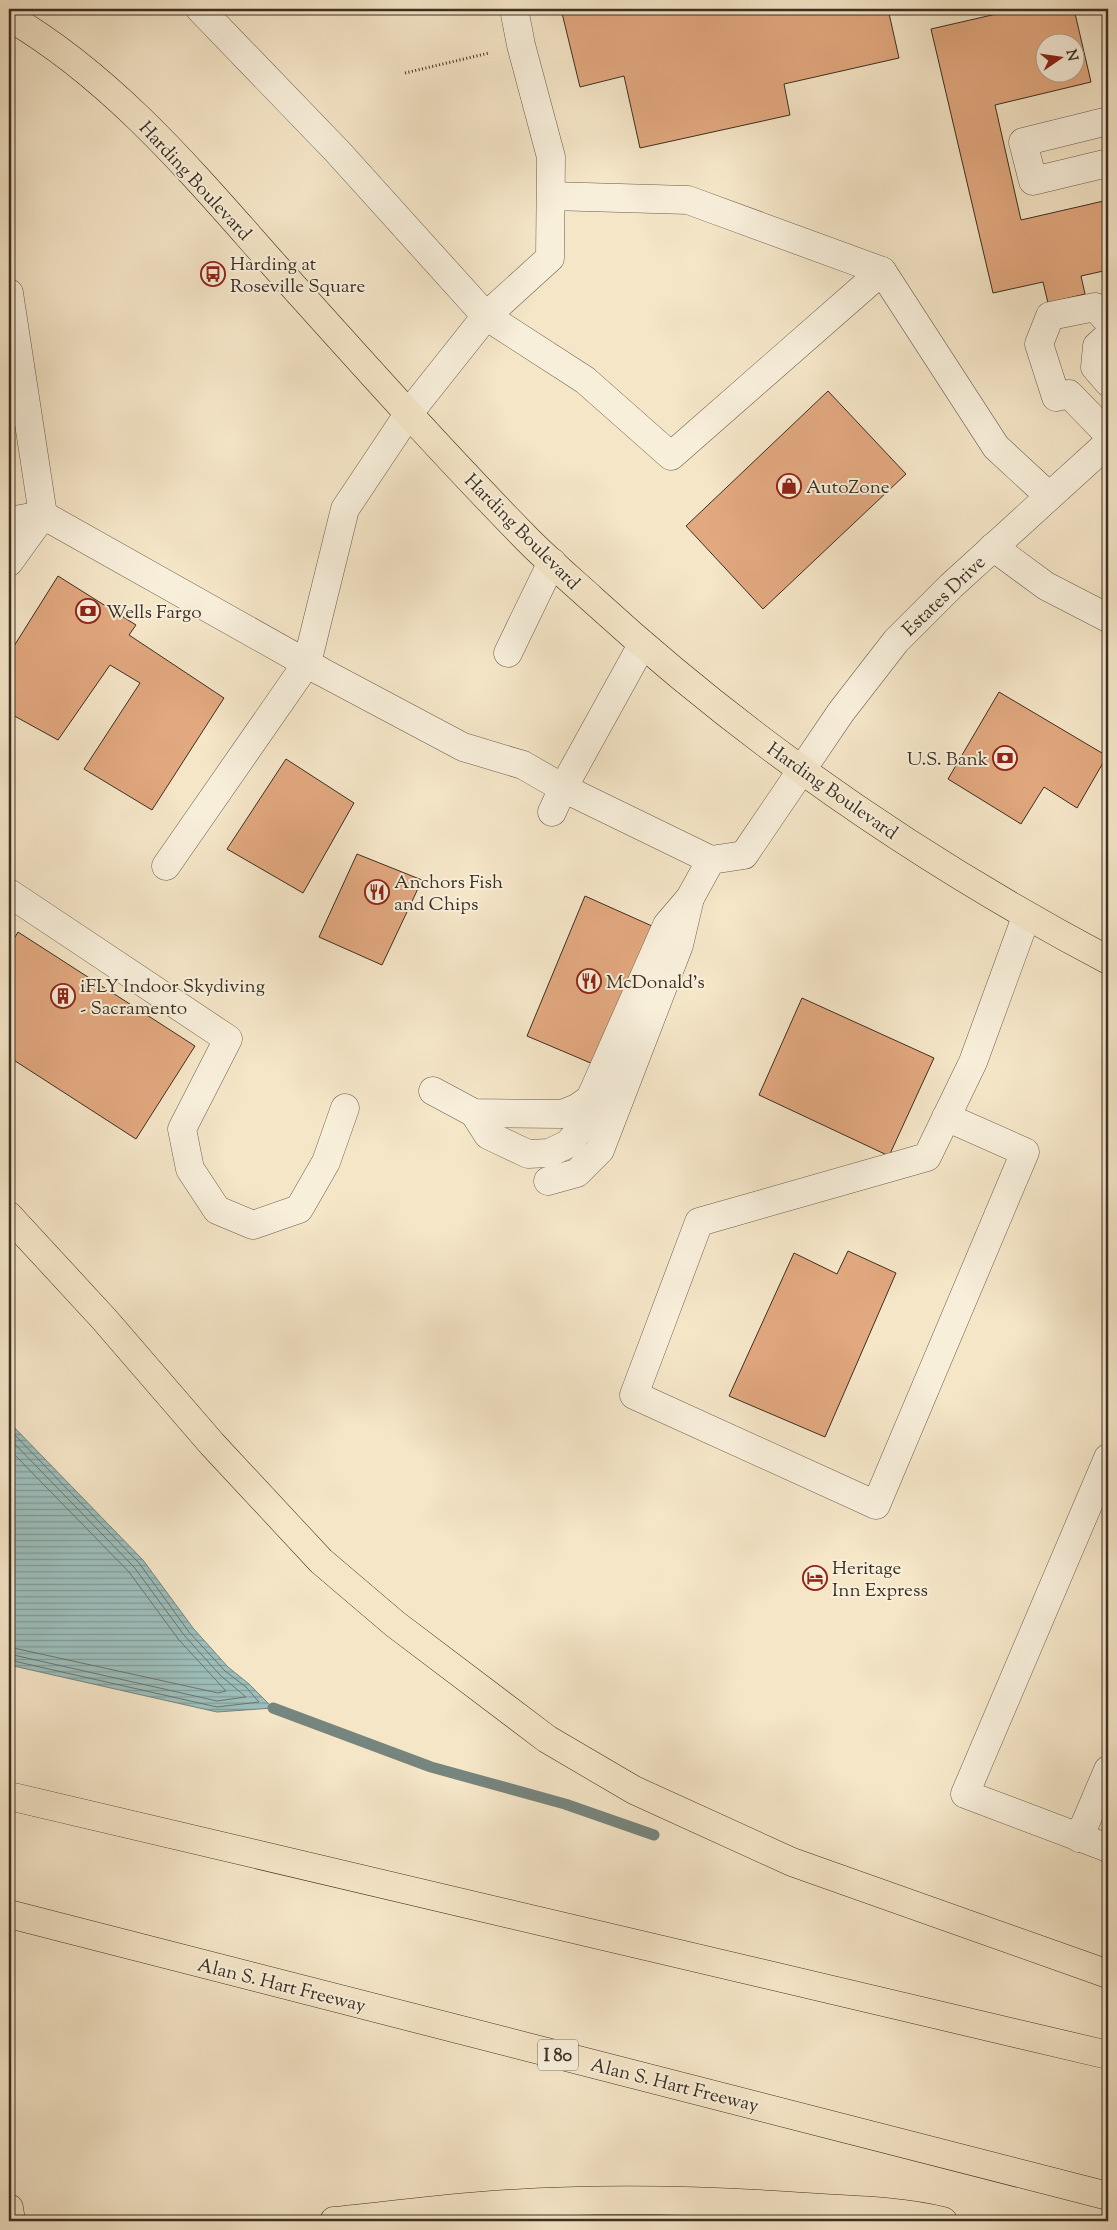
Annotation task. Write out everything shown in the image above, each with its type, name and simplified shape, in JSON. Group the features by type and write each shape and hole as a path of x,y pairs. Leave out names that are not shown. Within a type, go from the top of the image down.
{"main road":[{"name":"Harding Boulevard","path":"9,17 29,29 105,87 169,147 409,413 520,531 642,645 741,725 862,813 1026,916 1108,960"},
{"path":"9,1216 104,1319 212,1444 321,1561 395,1624 547,1739 634,1790 792,1862 1108,1974"},
{"path":"9,1796 1108,2055"},
{"name":"Alan S. Hart Freeway","path":"9,1914 1108,2196"},
{"path":"334,2221 482,2206 659,2200 749,2203 929,2218 943,2221"},
{"path":"9,2208 11,2221"}],"street":[{"path":"200,9 337,151 486,316 585,380 671,456 882,271"},
{"path":"166,866 307,663 345,509 409,413 486,316 550,258 551,157 521,45 514,9"},
{"path":"1108,122 1023,142 1033,181 1108,163"},
{"path":"550,196 688,200 882,271 996,447 1050,496"},
{"path":"9,294 43,515 9,562"},
{"path":"1108,321 1095,307 1050,316 1039,344 1056,397 1070,394 1108,434"},
{"path":"1108,336 1097,346 1095,367 1108,382"},
{"name":"Estates Drive","path":"711,860 744,855 852,696 896,641 993,547 1108,443"},
{"path":"9,521 43,515 307,663 463,747 523,764 557,800 711,860 690,898 667,925 590,1099 579,1131 568,1144 549,1153 528,1154 488,1135 474,1113"},
{"path":"993,547 1046,586 1108,618"},
{"path":"508,653 552,562"},
{"path":"557,800 642,645"},
{"path":"9,893 228,1040 182,1129 190,1169 217,1210 253,1225 299,1209 326,1162 345,1108"},
{"path":"548,1181 577,1173 600,1150 679,945 690,898"},
{"path":"946,1117 1024,1152 876,1505 634,1395 699,1222 927,1157 946,1117 973,1062 1026,916"},
{"path":"433,1091 474,1113 562,1114 577,1108 590,1099"},
{"path":"1108,1458 965,1794 1108,1848"},
{"path":"1079,1838 1108,1770"}],"path":[{"path":"405,72 521,45"}],"water":[{"path":"9,1422 143,1560 193,1628 228,1667 249,1684 273,1708 217,1712 9,1665"}],"building":[{"path":"561,9 888,9 899,58 784,84 790,115 640,148 624,76 580,87"},
{"path":"1018,9 1074,9 1079,32 1034,32 1034,82 1084,82 1084,52 1091,82 995,105 1021,220 1108,200 1108,270 1081,276 1085,294 1048,303 1043,282 993,293 931,29"},
{"path":"828,391 906,474 763,609 686,526"},
{"path":"58,576 136,625 129,635 224,698 152,810 84,769 140,683 110,665 58,740 9,713 9,654"},
{"path":"999,692 1107,756 1077,808 1044,787 1021,824 948,779"},
{"path":"286,759 354,803 303,893 227,849"},
{"path":"357,854 422,880 382,965 319,937"},
{"name":"McDonald's","path":"585,896 652,926 593,1064 527,1036"},
{"name":"iFLY Indoor Skydiving - Sacramento","path":"18,932 195,1046 136,1139 9,1057 9,947"},
{"path":"802,998 934,1058 889,1156 759,1095"},
{"path":"848,1251 896,1273 825,1437 729,1396 794,1253 837,1274"}],"waterway":[{"path":"273,1708 431,1767 565,1804 654,1835"}],"place":[{"name":"Harding at Roseville Square","path":"213,274"},
{"name":"AutoZone","path":"789,486"},
{"name":"Wells Fargo","path":"88,611"},
{"name":"U.S. Bank","path":"1005,758"},
{"name":"Anchors Fish and Chips","path":"377,892"},
{"name":"McDonald's","path":"589,981"},
{"name":"iFLY Indoor Skydiving - Sacramento","path":"63,996"},
{"name":"Heritage Inn Express","path":"815,1578"}]}
